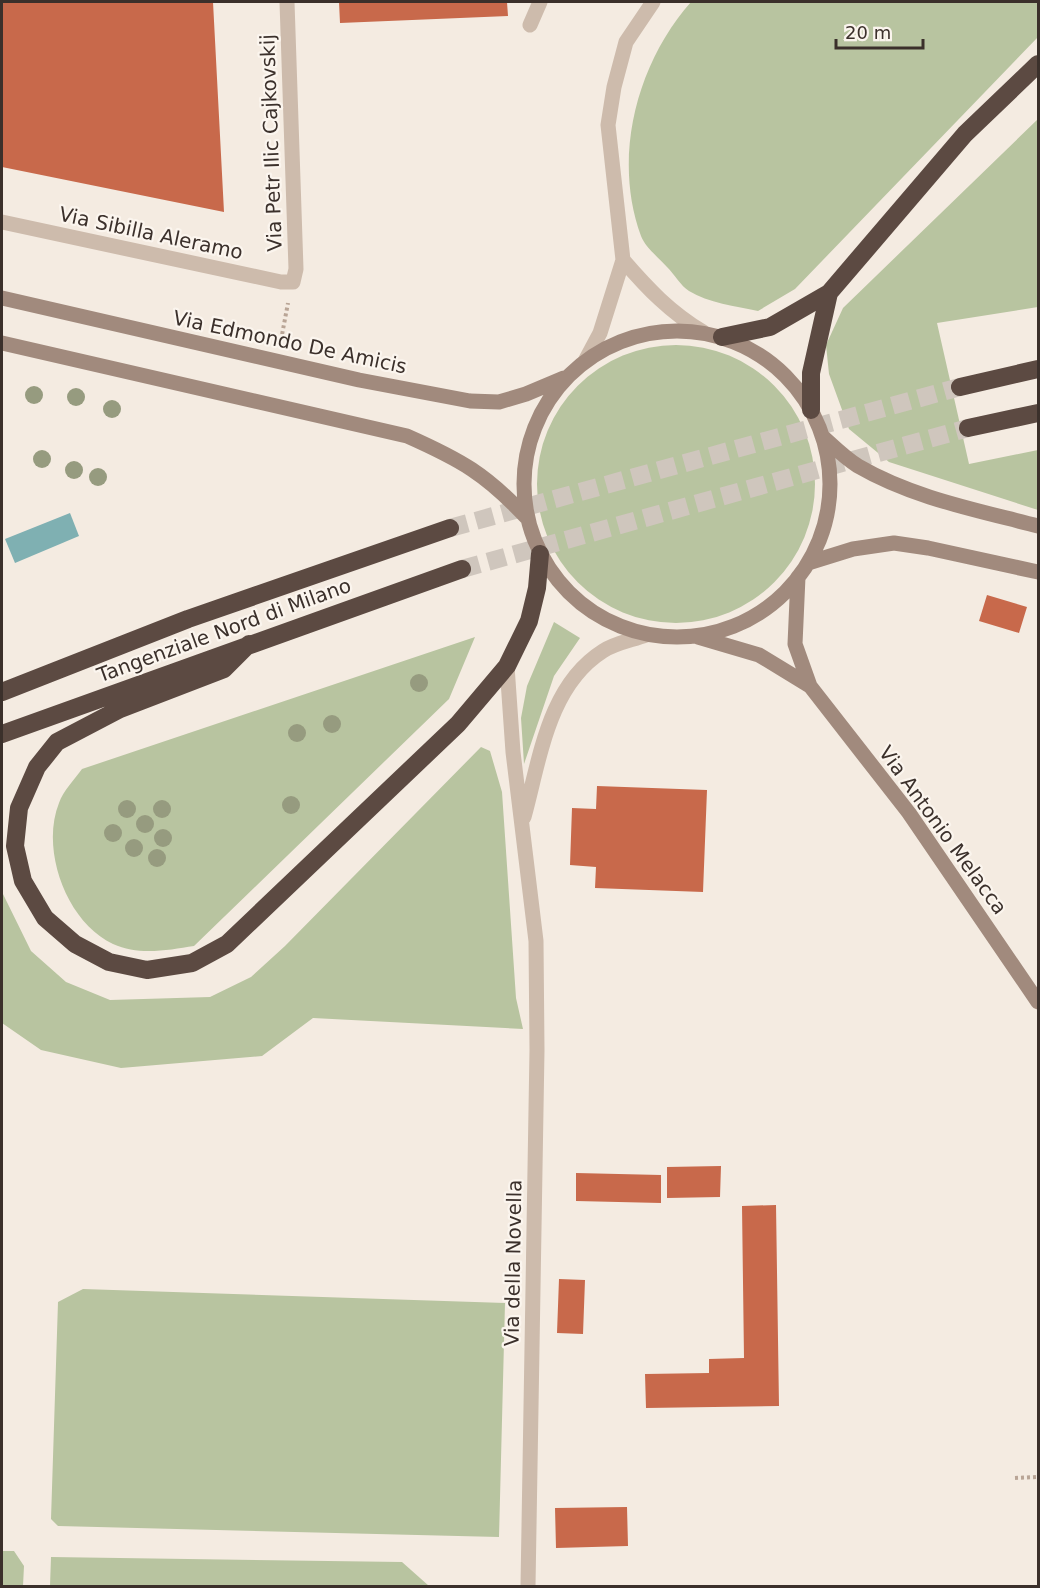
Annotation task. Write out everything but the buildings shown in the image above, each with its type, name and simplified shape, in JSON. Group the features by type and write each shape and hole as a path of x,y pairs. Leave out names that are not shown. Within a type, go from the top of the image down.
{"highway":[{"path":"722,337 770,327 829,293 965,134 1038,64"},
{"path":"812,410 811,372 829,293"},
{"path":"960,387 1038,369"},
{"path":"968,428 1038,413"},
{"name":"Tangenziale Nord di Milano","path":"2,692 188,619 450,528"},
{"path":"249,644 224,669 120,709 57,742 37,767 19,808 15,846 23,880 45,918 75,945 109,962 147,970 192,963 227,944 458,724 507,666 530,621 537,588 540,554"},
{"name":"Tangenziale Nord di Milano","path":"2,734 462,569"}],"main road":[{"name":"Via Edmondo De Amicis","path":"2,298 278,361 470,401 499,402 526,394 567,376"},
{"path":"677,330 703,332 722,337 740,344 772,364 788,378 812,410 822,436 829,466 829,499 822,532 798,577 779,598 751,618 724,630 697,636 646,635 619,627 593,614 569,594 540,554 527,518 523,478 527,451 535,424 549,399 567,376 585,361 630,337 677,330"},
{"path":"2,343 407,436 457,458 498,486 527,518"},
{"path":"822,436 856,465 899,486 943,502 1038,526"},
{"path":"808,562 853,549 894,543 1038,572"},
{"name":"Via Antonio Melacca","path":"798,577 795,645 810,686 909,813 1038,1002"},
{"name":"Via Antonio Melacca","path":"697,636 759,655 810,686"}],"lane":[{"name":"Via Petr Ilic Cajkovskij","path":"288,2 296,269 293,282"},
{"path":"530,25 540,2"},
{"path":"585,361 603,324 623,260 608,125 614,87 626,42 653,2"},
{"name":"Via Sibilla Aleramo","path":"2,222 281,282 293,282"},
{"path":"623,260 655,297 679,318 703,332"},
{"path":"522,823 554,707 579,672 604,650 646,635"},
{"path":"507,666 513,752 522,823"},
{"name":"Via della Novella","path":"522,823 536,941 537,1050 528,1587"}],"path":[{"path":"278,361 293,282"},
{"path":"1015,1478 1038,1477"}],"green space":[{"path":"691,2 1038,2 1038,37 795,289 758,311 713,301 686,289 643,240 633,206 629,175 630,143 635,112 656,53 672,26"},
{"path":"1038,119 1038,307 937,323 969,464 1038,450 1038,510 889,462 849,429 829,374 826,345 843,308"},
{"path":"676,345 703,348 729,356 753,369 774,386 791,407 804,431 812,457 815,484 812,511 804,537 791,561 774,582 753,599 729,612 703,620 676,623 649,620 623,612 599,599 578,582 561,561 548,537 540,511 537,484 540,457 548,431 561,407 578,386 599,369 623,356 649,348"},
{"path":"554,622 580,638 554,676 524,764 521,718 527,686"},
{"path":"475,637 449,699 194,946 154,951 123,948 97,934 82,920 62,883 53,842 54,822 59,803 82,769"},
{"path":"481,747 490,751 502,792 516,998 523,1029 313,1018 262,1056 121,1068 41,1050 2,1023 2,892 31,951 66,982 110,1000 210,997 251,977 285,946"},
{"path":"83,1289 505,1303 499,1537 58,1526 51,1519 58,1302"},
{"path":"2,1551 14,1551 24,1566 23,1586 2,1586"},
{"path":"51,1557 402,1562 429,1586 50,1586"}],"water":[{"path":"70,513 79,536 15,563 5,539"}],"tunnel":[{"path":"450,528 960,387"},
{"path":"462,569 968,428"}]}
